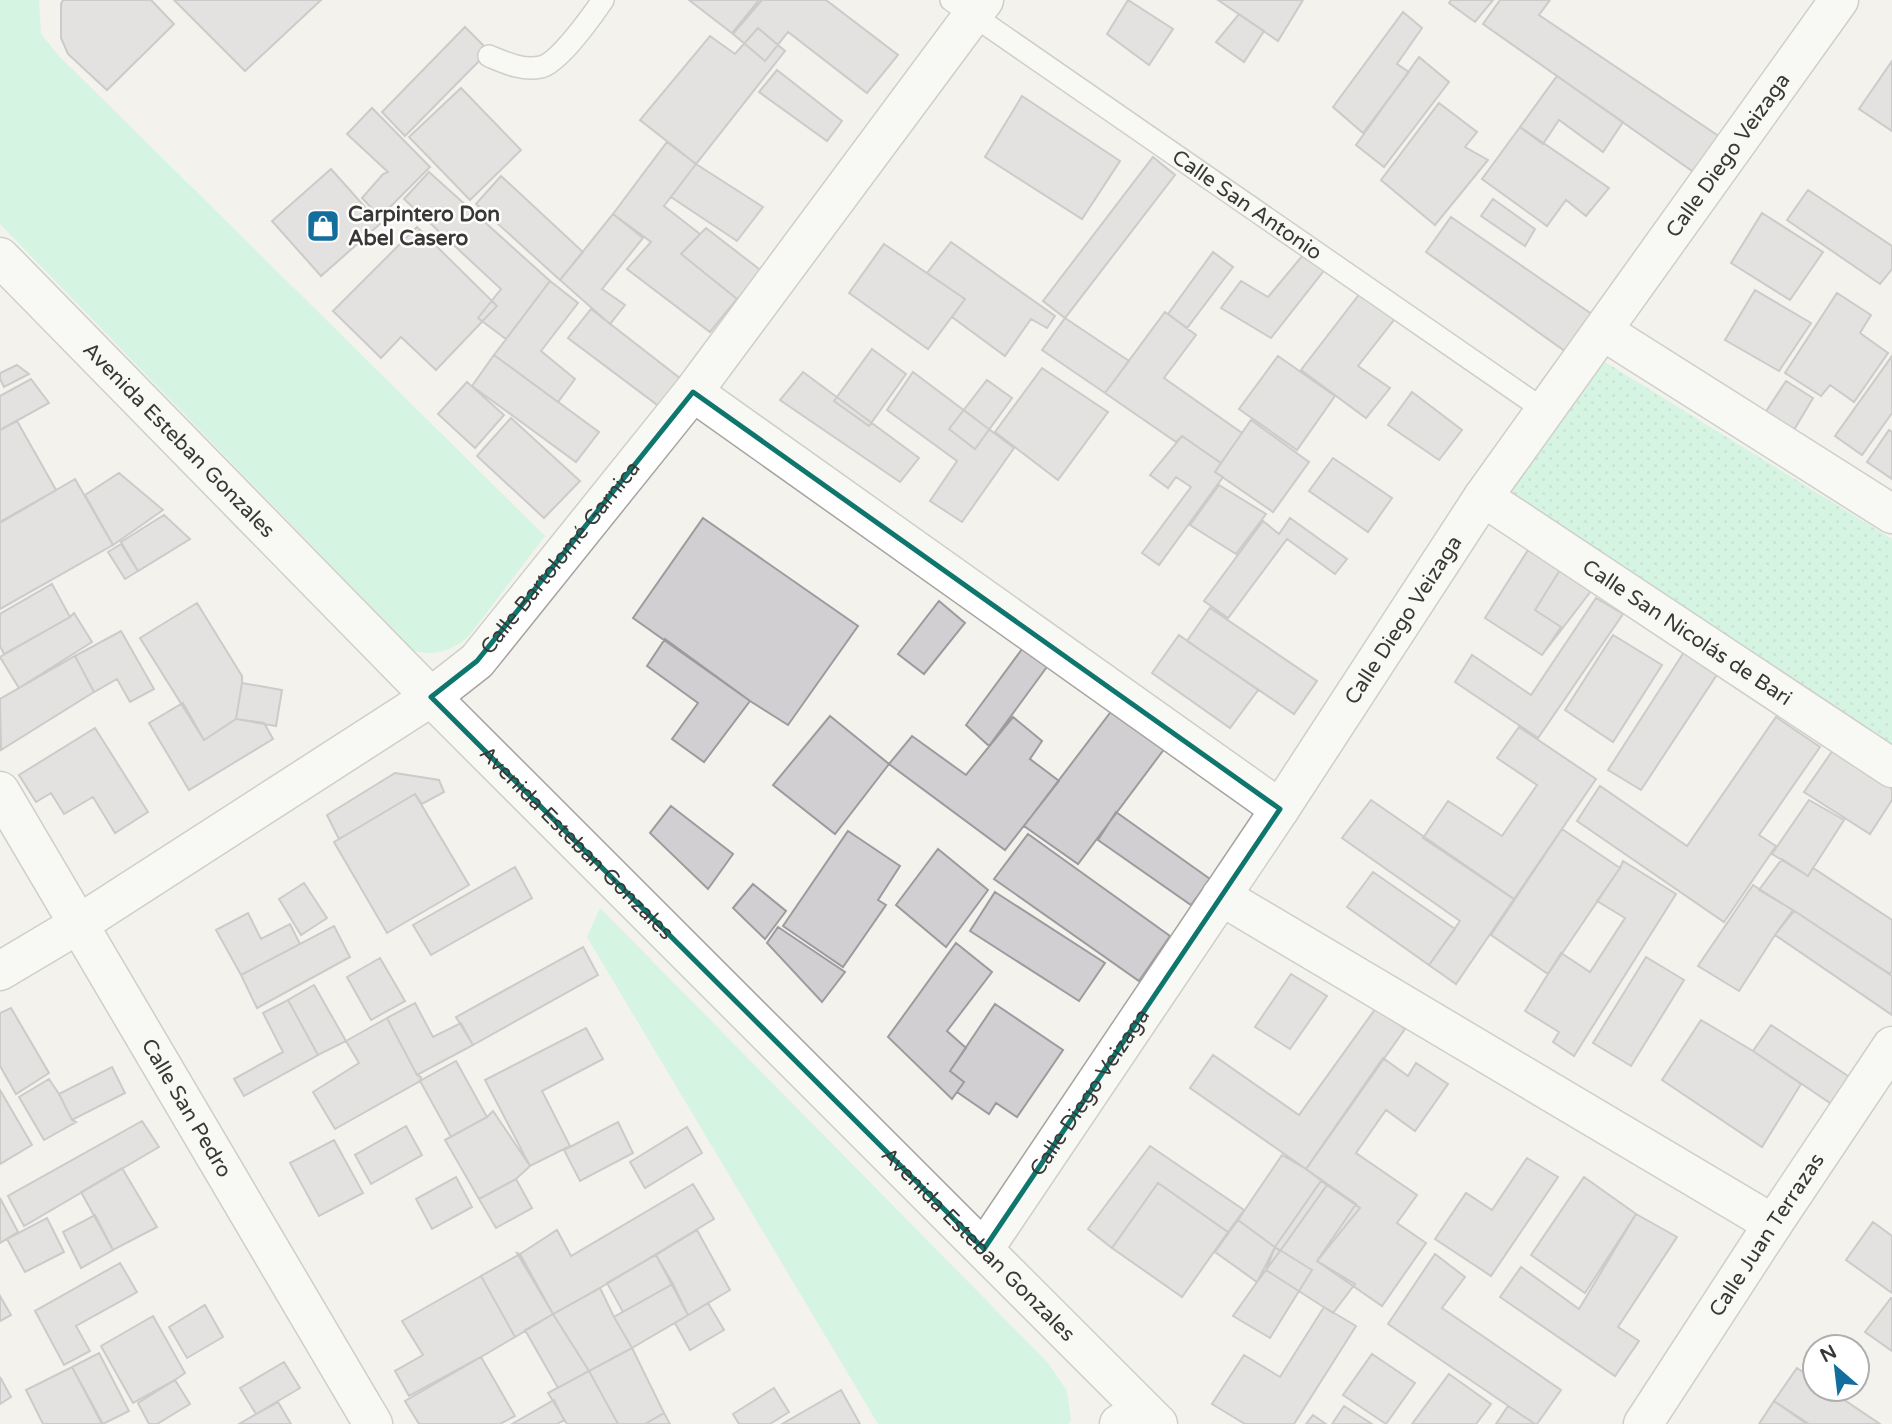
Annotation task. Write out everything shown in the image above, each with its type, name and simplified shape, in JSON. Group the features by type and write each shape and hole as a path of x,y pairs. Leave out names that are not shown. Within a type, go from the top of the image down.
{"street":[{"name":"Calle Diego Veizaga","path":"984,1250 1280,809 1483,497 1839,0"},
{"name":"Calle Bartolomé Garnica","path":"0,971 79,924 431,697 477,661 693,392 969,5"},
{"name":"Avenida Esteban Gonzales","path":"0,257 431,697 984,1250 1140,1419"},
{"path":"1602,331 1892,514"},
{"path":"693,392 1280,809"},
{"name":"Calle San Nicolás de Bari","path":"1483,497 1892,768"},
{"name":"Calle San Pedro","path":"0,790 373,1424"},
{"path":"1221,896 1773,1224"},
{"name":"Calle Juan Terrazas","path":"1643,1424 1892,1046"}],"lane":[{"path":"489,56 516,68 544,67 570,44 603,0"},
{"name":"Calle San Antonio","path":"969,5 1544,410"}],"highlighted area":[{"path":"693,392 1280,809 984,1249 431,697 477,661"}],"green space":[{"path":"0,0 39,0 41,34 58,55 545,536 469,636 449,649 429,653 414,651 0,224"},
{"path":"1605,362 1892,539 1892,751 1507,497"},
{"path":"600,908 1048,1363 1067,1391 1071,1420 1068,1424 878,1424 587,937"}],"building":[{"path":"63,0 151,0 174,24 107,90 68,54 61,38"},
{"path":"174,0 321,0 245,71"},
{"path":"689,0 762,0 733,34"},
{"path":"759,0 826,0 898,55 867,93 788,32 765,61 732,33"},
{"path":"1128,0 1173,29 1149,65 1107,34"},
{"path":"1218,0 1303,0 1278,41"},
{"path":"1451,0 1493,0 1475,22 1449,3"},
{"path":"1500,0 1550,0 1539,15 1720,137 1695,173 1483,24"},
{"path":"1403,12 1422,28 1397,64 1409,72 1363,133 1333,107"},
{"path":"1239,14 1264,31 1244,62 1216,42"},
{"path":"465,27 489,51 405,136 382,112"},
{"path":"758,28 785,51 696,164 640,120 710,36 735,54"},
{"path":"1419,57 1449,82 1384,167 1356,145"},
{"path":"1892,61 1892,131 1859,109"},
{"path":"777,70 842,121 827,141 759,92"},
{"path":"1557,76 1623,122 1603,152 1559,120 1543,144 1520,127"},
{"path":"461,88 521,150 470,200 409,137"},
{"path":"1022,96 1120,161 1082,219 985,157"},
{"path":"1439,103 1477,132 1465,147 1488,160 1435,225 1381,180"},
{"path":"372,108 430,167 380,217 362,198 383,174 388,172 347,134"},
{"path":"1520,127 1609,188 1586,216 1566,200 1547,226 1482,179"},
{"path":"667,142 696,164 664,206 700,234 681,254 737,299 710,332 627,269 651,242 613,214"},
{"path":"1153,157 1175,175 1065,318 1043,301"},
{"path":"696,164 763,207 737,241 671,197"},
{"path":"331,169 380,224 321,276 272,221"},
{"path":"429,172 550,281 506,339 478,318 501,289 404,199"},
{"path":"501,176 583,252 560,280 476,204"},
{"path":"1808,190 1892,246 1892,269 1880,284 1787,220"},
{"path":"1493,199 1535,229 1525,246 1481,216"},
{"path":"1762,213 1823,252 1790,300 1731,263"},
{"path":"613,214 643,238 602,289 625,305 610,324 560,280"},
{"path":"1451,217 1596,317 1569,354 1426,252"},
{"path":"417,227 497,306 436,370 401,337 381,358 333,311"},
{"path":"706,228 763,272 737,299 681,254"},
{"path":"951,242 1055,316 1047,328 1031,319 1005,356 952,317 965,299 927,273"},
{"path":"884,244 965,299 928,349 849,293"},
{"path":"1213,252 1233,267 1187,328 1168,314"},
{"path":"1303,255 1326,268 1271,338 1221,308 1241,281 1268,297"},
{"path":"550,281 578,303 541,351 575,379 558,402 494,355"},
{"path":"1755,290 1811,323 1779,371 1725,340"},
{"path":"1361,292 1397,316 1358,366 1390,388 1366,418 1301,370"},
{"path":"1837,293 1871,315 1860,333 1888,353 1854,402 1830,385 1821,396 1785,373"},
{"path":"591,309 681,379 660,407 568,338"},
{"path":"1165,312 1196,335 1164,378 1242,433 1221,463 1182,436 1176,442 1105,393"},
{"path":"1065,318 1129,361 1105,393 1042,350"},
{"path":"872,349 906,374 869,426 834,401"},
{"path":"494,355 599,432 576,462 472,386"},
{"path":"1278,356 1335,396 1297,450 1239,409"},
{"path":"1892,356 1892,413 1862,455 1835,436"},
{"path":"17,365 29,374 4,387 0,373"},
{"path":"1042,368 1108,412 1058,480 995,432"},
{"path":"803,372 919,458 900,482 780,400"},
{"path":"913,372 1014,448 962,522 930,501 957,461 887,410"},
{"path":"31,379 49,403 0,430 0,396"},
{"path":"987,380 1012,398 975,449 949,429"},
{"path":"1786,381 1813,398 1794,430 1765,413"},
{"path":"467,382 504,415 475,448 438,414"},
{"path":"1412,392 1462,430 1439,460 1388,425"},
{"path":"511,418 580,481 544,518 477,456"},
{"path":"1251,420 1309,462 1273,512 1215,472"},
{"path":"17,421 56,490 0,522 0,430"},
{"path":"1889,430 1892,432 1892,479 1867,462"},
{"path":"1182,436 1221,463 1215,472 1223,477 1159,565 1142,553 1191,487 1176,477 1168,488 1150,475"},
{"path":"1333,458 1392,498 1368,532 1309,491"},
{"path":"119,473 163,510 113,545 85,495"},
{"path":"75,479 113,545 0,609 0,523"},
{"path":"1219,485 1266,514 1236,554 1190,525"},
{"path":"164,515 190,539 138,571 121,542"},
{"path":"703,518 858,626 788,725 633,618"},
{"path":"1290,518 1347,559 1335,574 1287,539 1228,618 1204,601 1263,521 1279,534"},
{"path":"121,544 138,571 125,579 108,552"},
{"path":"1528,550 1560,570 1535,610 1561,627 1542,655 1485,618"},
{"path":"1528,550 1591,591 1542,655 1485,618"},
{"path":"52,584 70,617 4,654 0,646 0,614"},
{"path":"1596,598 1623,614 1538,738 1455,682 1472,655 1531,695"},
{"path":"939,601 965,623 924,674 898,654"},
{"path":"197,603 242,676 236,719 204,740 140,638"},
{"path":"1210,608 1317,681 1294,714 1187,641"},
{"path":"74,613 92,642 19,688 0,657"},
{"path":"121,631 154,689 130,702 117,679 94,692 75,656"},
{"path":"1179,635 1258,690 1230,728 1152,673"},
{"path":"1613,635 1662,665 1613,742 1565,710"},
{"path":"665,639 750,701 704,762 672,739 698,703 647,666"},
{"path":"1028,641 1052,660 989,746 966,725"},
{"path":"1684,652 1718,673 1641,790 1608,770"},
{"path":"75,656 94,692 1,750 0,699"},
{"path":"242,683 282,690 276,726 236,719"},
{"path":"1129,688 1180,728 1078,864 1024,826"},
{"path":"183,703 204,740 236,719 264,723 273,739 189,790 149,723"},
{"path":"830,716 889,764 835,834 773,785"},
{"path":"1013,717 1042,741 1030,759 1059,781 1005,850 889,764 912,736 966,775"},
{"path":"1776,717 1820,747 1759,835 1776,846 1724,922 1577,821 1600,786 1687,846"},
{"path":"1519,727 1596,779 1514,899 1423,838 1448,801 1502,836 1537,785 1497,758"},
{"path":"95,728 148,812 115,833 93,797 64,814 51,793 36,802 19,775"},
{"path":"1833,750 1892,789 1892,800 1870,834 1804,792"},
{"path":"395,773 439,780 444,792 422,804 415,794 339,839 327,815"},
{"path":"415,794 469,885 387,933 334,842"},
{"path":"1371,800 1514,899 1456,984 1429,965 1460,921 1342,838"},
{"path":"1809,800 1844,820 1808,876 1772,854"},
{"path":"671,806 733,854 708,889 650,833"},
{"path":"1116,812 1210,879 1191,905 1098,840"},
{"path":"1562,829 1620,868 1548,974 1491,935"},
{"path":"848,831 900,866 878,900 886,905 843,967 783,926"},
{"path":"1028,834 1170,936 1139,981 994,879"},
{"path":"938,849 988,890 946,947 896,905"},
{"path":"1782,859 1808,876 1813,868 1892,920 1890,974 1759,890"},
{"path":"1623,861 1676,894 1574,1056 1553,1042 1559,1032 1525,1011 1561,953 1590,972 1625,918 1597,901"},
{"path":"515,867 532,898 431,955 413,925"},
{"path":"1373,872 1455,929 1429,965 1347,907"},
{"path":"304,883 327,918 301,935 279,899"},
{"path":"753,884 786,911 765,939 733,908"},
{"path":"1753,885 1794,911 1739,991 1698,966"},
{"path":"995,892 1105,963 1079,1001 970,931"},
{"path":"1793,910 1892,976 1892,1015 1775,935"},
{"path":"248,913 261,939 290,924 300,944 241,975 216,930"},
{"path":"334,926 350,957 257,1008 241,975"},
{"path":"778,927 845,972 822,1002 767,943"},
{"path":"956,943 992,972 947,1031 966,1048 950,1071 964,1082 952,1099 888,1037"},
{"path":"583,947 598,975 473,1045 456,1017"},
{"path":"1646,957 1684,980 1631,1066 1593,1043"},
{"path":"380,958 405,1001 371,1020 347,977"},
{"path":"1291,974 1327,996 1290,1049 1255,1027"},
{"path":"314,985 346,1041 318,1055 288,1000"},
{"path":"288,1000 318,1055 244,1096 234,1079 283,1052 263,1013"},
{"path":"415,1003 433,1037 461,1023 473,1045 417,1075 387,1018"},
{"path":"995,1004 1063,1050 1017,1117 996,1103 989,1114 957,1092 964,1082 950,1071"},
{"path":"11,1008 49,1073 16,1094 0,1066 0,1013"},
{"path":"1376,1008 1405,1029 1306,1169 1190,1088 1213,1055 1299,1115"},
{"path":"387,1018 417,1075 421,1077 420,1081 335,1129 313,1092 359,1063 346,1041"},
{"path":"1701,1020 1801,1084 1762,1147 1662,1080"},
{"path":"1771,1025 1854,1080 1836,1107 1753,1051"},
{"path":"586,1028 603,1059 542,1091 570,1146 530,1166 485,1080"},
{"path":"1383,1058 1408,1076 1416,1063 1448,1084 1415,1131 1386,1110 1356,1153 1417,1195 1397,1223 1426,1243 1382,1306 1317,1261 1356,1204 1306,1169"},
{"path":"456,1061 487,1117 451,1137 420,1081"},
{"path":"112,1067 125,1093 72,1120 59,1094"},
{"path":"49,1079 72,1120 76,1122 44,1140 19,1097"},
{"path":"0,1090 32,1145 0,1164"},
{"path":"493,1111 530,1166 516,1179 479,1199 445,1140"},
{"path":"142,1121 159,1147 24,1226 8,1196"},
{"path":"618,1122 633,1153 580,1181 564,1150"},
{"path":"406,1126 422,1155 371,1184 355,1155"},
{"path":"687,1127 702,1153 645,1188 630,1162"},
{"path":"334,1140 363,1193 319,1216 290,1163"},
{"path":"1150,1146 1244,1210 1228,1232 1158,1183 1112,1248 1088,1229"},
{"path":"1282,1155 1327,1185 1280,1251 1238,1220"},
{"path":"1527,1158 1558,1177 1491,1276 1435,1239 1466,1193 1492,1210"},
{"path":"122,1168 157,1227 113,1250 81,1192"},
{"path":"456,1177 472,1207 432,1229 416,1199"},
{"path":"1584,1177 1636,1214 1585,1293 1531,1255"},
{"path":"516,1179 532,1208 496,1228 479,1199"},
{"path":"1321,1181 1360,1208 1317,1261 1355,1284 1333,1313 1266,1270 1275,1247"},
{"path":"1158,1183 1228,1232 1182,1297 1112,1248"},
{"path":"693,1184 714,1219 553,1314 517,1253 520,1254 557,1230 571,1256"},
{"path":"0,1198 18,1232 0,1243"},
{"path":"1636,1214 1677,1237 1618,1327 1639,1341 1615,1376 1500,1297 1521,1267 1579,1309"},
{"path":"95,1215 113,1250 81,1268 63,1232"},
{"path":"47,1218 64,1252 25,1272 7,1239"},
{"path":"1238,1220 1280,1251 1257,1282 1215,1252"},
{"path":"1873,1222 1892,1236 1892,1293 1846,1260"},
{"path":"697,1230 730,1290 688,1315 656,1255"},
{"path":"1275,1247 1312,1270 1270,1338 1233,1316 1257,1282"},
{"path":"520,1254 553,1314 515,1337 481,1276"},
{"path":"1435,1254 1465,1277 1442,1308 1561,1390 1537,1424 1388,1324"},
{"path":"656,1255 673,1284 623,1312 607,1283"},
{"path":"120,1263 137,1292 76,1326 90,1351 64,1365 35,1311"},
{"path":"481,1276 515,1337 409,1396 395,1371 423,1355 402,1321"},
{"path":"673,1284 688,1315 632,1348 614,1317"},
{"path":"600,1288 632,1348 589,1371 553,1314"},
{"path":"0,1296 11,1315 0,1321"},
{"path":"1892,1298 1892,1351 1871,1336 1871,1333 1865,1332"},
{"path":"708,1303 724,1330 690,1350 675,1323"},
{"path":"205,1305 223,1337 187,1358 169,1327"},
{"path":"1324,1307 1356,1326 1294,1424 1245,1424 1212,1404 1244,1355 1280,1377"},
{"path":"553,1314 589,1371 558,1388 525,1330"},
{"path":"153,1316 185,1373 133,1403 101,1346"},
{"path":"632,1348 664,1413 645,1424 618,1424 589,1371"},
{"path":"99,1353 129,1411 103,1424 72,1367"},
{"path":"1372,1354 1415,1383 1386,1424 1343,1395"},
{"path":"481,1357 515,1416 500,1424 419,1424 405,1401"},
{"path":"284,1362 300,1388 256,1414 240,1388"},
{"path":"72,1367 102,1424 43,1424 26,1390"},
{"path":"1797,1368 1801,1371 1801,1403 1849,1403 1880,1424 1807,1424 1774,1401"},
{"path":"589,1371 618,1424 567,1424 548,1393"},
{"path":"1449,1374 1491,1404 1476,1424 1412,1424"},
{"path":"0,1377 11,1397 0,1404"},
{"path":"175,1380 190,1404 157,1424 149,1424 138,1403"},
{"path":"774,1388 789,1412 770,1424 739,1424 733,1414"},
{"path":"841,1390 860,1424 782,1424"},
{"path":"554,1400 564,1420 557,1424 512,1424"},
{"path":"1774,1401 1809,1424 1759,1424"},
{"path":"278,1402 291,1424 239,1424 256,1414"},
{"path":"1344,1406 1372,1424 1332,1424"},
{"path":"1508,1406 1535,1424 1496,1424"},
{"path":"664,1413 670,1424 645,1424"},
{"path":"1313,1415 1326,1424 1306,1424"}],"place":[{"name":"Carpintero Don Abel Casero","path":"323,226"}]}
